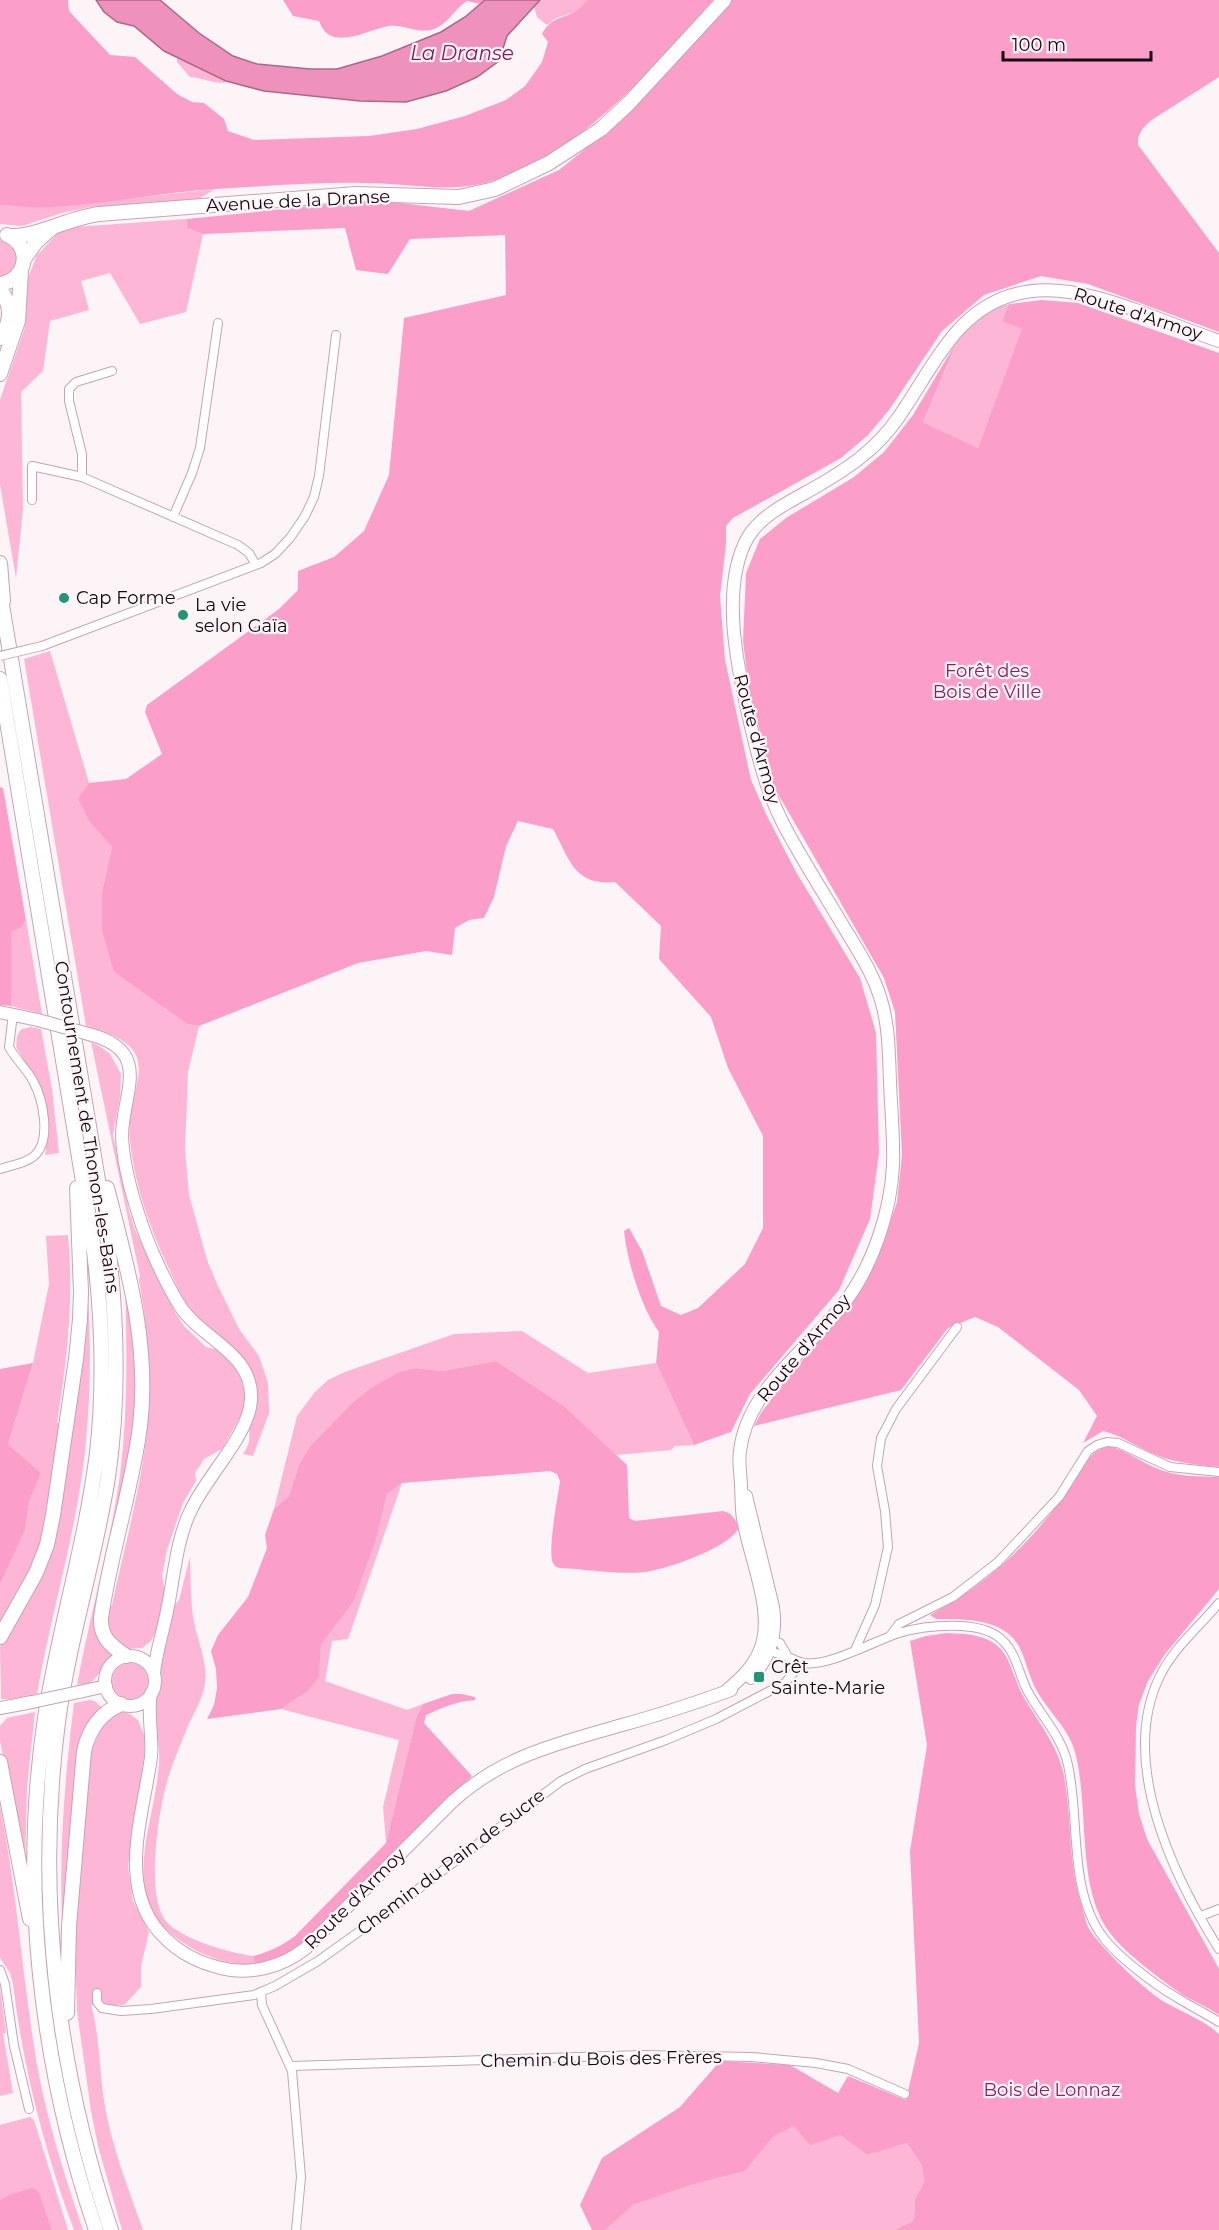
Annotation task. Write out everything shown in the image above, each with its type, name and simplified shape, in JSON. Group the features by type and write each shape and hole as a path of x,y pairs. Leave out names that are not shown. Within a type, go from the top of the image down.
{"main road":[{"name":"Avenue de la Dranse","path":"5,235 22,236 75,218 99,214 356,194 459,197 495,189 549,163 601,129 629,103 724,0"},
{"name":"Avenue de la Dranse","path":"0,284 12,280 36,242 54,226"},
{"path":"0,374 18,321 23,265 19,243 5,235"},
{"path":"0,289 6,298 10,312 7,326 0,338"},
{"name":"Route d'Armoy","path":"152,1693 150,1705 151,1757 135,1866 138,1894 145,1912 169,1942 194,1958 222,1969 252,1971 281,1964 306,1948 452,1802 476,1781 496,1768 540,1750 681,1708 725,1692 747,1682 761,1666 774,1622 773,1607 749,1506 741,1485 740,1452 748,1420 768,1388 824,1327 854,1290 870,1256 882,1222 890,1194 893,1162 888,1044 882,1000 866,964 778,814 759,761 737,666 734,638 736,576 742,551 753,530 770,515 872,450 892,426 959,329 978,312 998,301 1036,291 1076,292 1109,300 1219,341"},
{"path":"0,563 6,627"},
{"name":"Contournement de Thonon-les-Bains","path":"0,593 110,1260 115,1323 116,1371 108,1476 64,1683 53,1779 50,1836 51,1913 57,1990 67,2060 83,2137 111,2230"},
{"name":"Contournement de Thonon-les-Bains","path":"0,679 74,1123 99,1294 101,1341 97,1452 59,1638 41,1752 35,1876 41,1985 49,2044 65,2122 96,2230"},
{"path":"6,1013 105,1039 116,1046 124,1056 130,1069 131,1082 122,1142 136,1207 147,1239 180,1305 197,1326 238,1360 247,1373 251,1388 251,1404 242,1429 200,1494 186,1523 153,1673"},
{"path":"67,2060 68,1943 84,1751 90,1733 100,1717 125,1705 144,1701 152,1693 155,1683 148,1664 131,1657 109,1643 101,1623 140,1424 141,1342 131,1281 85,1104"},
{"path":"0,1637 30,1587 46,1545 75,1367 81,1292 74,1123"},
{"path":"151,1738 142,1718 112,1698 106,1686 106,1675 116,1660 131,1657 149,1648 163,1629"},
{"path":"0,1708 106,1686"},
{"path":"0,1762 41,1985"}],"street":[{"path":"173,517 200,448 218,323"},
{"path":"0,656 42,646 256,565 270,557 290,538 305,516 314,497 319,476 336,335"},
{"path":"82,477 82,454 69,401 69,389 76,382 112,371"},
{"path":"32,500 32,466 82,477 241,546 252,555 256,565"},
{"path":"0,1169 25,1162 34,1156 41,1146 45,1126 37,1089 9,1047 6,1013"},
{"path":"855,1650 875,1605 888,1547 885,1511 877,1466 881,1437 896,1409 957,1328"},
{"path":"890,1636 899,1624 953,1597 998,1562 1059,1497 1088,1451 1096,1445 1107,1442 1118,1443 1170,1467 1219,1472"},
{"path":"1219,1603 1166,1665 1153,1692 1147,1728 1147,1776 1157,1821 1175,1864 1219,1948"},
{"path":"767,1643 777,1654 798,1662 819,1662 890,1636 923,1627 966,1626 986,1630 995,1635 1009,1647 1029,1694 1066,1755 1080,1871 1087,1903 1098,1929 1117,1951 1166,1991 1219,2022"},
{"name":"Chemin du Pain de Sucre","path":"97,1994 97,2002 102,2008 121,2010 151,2009 261,1994 318,1961 404,1900 561,1780 716,1719 785,1683 792,1676 798,1662"},
{"path":"1201,1916 1219,1909"},
{"path":"0,1970 5,1984 14,2046 29,2109"},
{"path":"261,1994 262,2005 291,2066 297,2105 300,2191 296,2230"},
{"name":"Chemin du Bois des Frères","path":"291,2066 642,2055 752,2057 848,2069 905,2094"}],"shaded area":[{"path":"540,0 588,0 575,12 556,18 547,25 537,17 534,7"},
{"path":"177,58 226,81 220,83 190,77 177,62"},
{"path":"215,189 197,200 90,207 22,226 0,224 0,205 53,207"},
{"path":"187,219 187,228 203,234 186,312 140,324 110,273 81,281 89,310 50,321 43,371 21,392 23,509 16,578 0,485 0,400 25,327 27,280 37,255 61,230 74,227"},
{"path":"0,240 13,247 17,258 13,269 0,277"},
{"path":"1009,304 1002,321 1023,328 978,448 923,422 962,334 980,317"},
{"path":"50,651 89,783 79,799 89,821 112,847 102,892 114,972 187,1024 199,1026 188,1072 185,1150 189,1195 207,1260 239,1329 259,1356 268,1383 269,1413 253,1456 243,1454 249,1443 250,1425 257,1402 254,1377 240,1354 199,1319 185,1302 144,1208 130,1141 130,1120 139,1071 137,1058 129,1046 113,1035 86,1026 24,659"},
{"path":"26,920 42,1014 11,1006 11,932"},
{"path":"31,1027 41,1029 52,1089 59,1153 45,1155 47,1138 33,1075 16,1047 19,1032"},
{"path":"91,1042 110,1054 121,1074 120,1096 113,1135 135,1230 176,1314 184,1326 206,1347 219,1350 228,1357 242,1377 246,1400 243,1412 222,1449 204,1459 195,1473 196,1481 183,1503 167,1550 162,1575 165,1592 157,1629 151,1641 142,1648 127,1649 119,1646 106,1627 108,1610 112,1605 141,1474 147,1430 149,1374 140,1276"},
{"path":"68,1235 70,1283 68,1329 57,1423 60,1424 46,1517 34,1563 0,1625 0,1585 25,1530 29,1502 41,1473 8,1444 33,1363 49,1284 46,1236"},
{"path":"125,1284 137,1348 136,1414 98,1616 115,1654 90,1683 77,1685 111,1528 120,1475 126,1380"},
{"path":"85,1296 88,1296 90,1344 88,1416 80,1488 70,1539 37,1694 1,1699 0,1647 33,1590"},
{"path":"522,1331 588,1373 656,1363 694,1445 675,1446 671,1450 616,1455 564,1406 496,1361 443,1371 416,1368 372,1387 354,1401 310,1446 299,1464 289,1496 274,1509 297,1416 315,1392 328,1380 454,1334"},
{"path":"402,1483 348,1639 332,1641 325,1681 407,1710 423,1704 417,1715 386,1843 383,1807 399,1740 281,1709 308,1691 319,1677 321,1645 354,1601 376,1540 387,1494"},
{"path":"190,1557 192,1609 205,1666 205,1683 166,1786 158,1825 156,1890 159,1907 165,1920 172,1927 206,1944 253,1956 255,1965 235,1964 217,1959 182,1942 161,1924 149,1903 144,1882 147,1835 159,1762 154,1703 160,1686 159,1666 174,1606 179,1600"},
{"path":"130,1663 143,1668 148,1681 143,1694 130,1699 117,1694 112,1681 117,1668"},
{"path":"91,1700 103,1709 94,1718 64,1922 62,1921 61,1893 62,1839 74,1703"},
{"path":"120,1711 138,1720 145,1737 128,1866 133,1901 149,1932 141,1966 141,1987 124,2005 91,2005 107,2117 120,2166 143,2230 122,2230 98,2146 77,2011 75,1945 91,1750 102,1723"},
{"path":"35,1712 27,1787 25,1863 0,1741 0,1726 7,1718"},
{"path":"0,1806 11,1869 40,2081 56,2146 83,2230 74,2230 53,2169 29,2077 13,1984 10,1973 0,1958"},
{"path":"0,1988 6,2033 3,2034 13,2093 0,2096"},
{"path":"30,2117 34,2120 68,2230 52,2230 39,2192 9,2195 0,2200 0,2125"},
{"path":"794,2126 840,2135 867,2155 907,2143 922,2166 924,2182 915,2199 914,2220 894,2230 605,2230 633,2205 691,2185 745,2171 773,2137"}],"green space":[{"path":"0,0 68,0 69,11 110,55 135,57 177,94 192,102 204,103 224,119 228,131 254,140 369,136 417,129 465,116 506,100 525,86 542,62 548,42 542,34 545,29 555,20 575,12 588,0 713,0 644,76 595,122 540,160 490,182 455,187 366,183 272,186 196,191 40,207 0,205"},
{"path":"283,0 485,0 480,4 467,1 442,25 431,30 389,26 360,35 340,38 324,31 319,21 293,16"},
{"path":"732,0 1219,0 1219,77 1150,121 1138,138 1138,145 1219,253 1219,332 1088,284 1041,276 984,295 942,331 889,410 868,435 841,458 733,518 726,526 720,596 725,660 751,780 796,872 860,978 876,1033 879,1153 870,1219 839,1290 750,1394 731,1432 694,1445 656,1363 659,1332 646,1310 636,1283 624,1231 629,1228 642,1251 661,1306 681,1315 698,1308 745,1264 763,1228 763,1136 728,1068 711,1017 659,959 661,926 615,882 590,880 575,869 553,829 518,821 506,846 494,897 484,918 469,920 455,928 452,955 426,951 358,963 199,1026 187,1024 114,972 102,930 102,892 112,847 89,821 78,799 89,783 126,779 162,754 145,712 147,705 279,609 298,590 298,571 334,557 364,531 389,475 404,318 506,295 505,235 410,239 388,274 356,270 345,228 203,234 187,228 187,219 383,201 469,211 559,170 579,154 637,104"},
{"name":"Forêt des Bois de Ville","path":"1042,300 1078,303 1219,353 1219,1467 1166,1458 1103,1431 1083,1443 1097,1416 1079,1390 998,1327 975,1317 948,1328 901,1390 754,1426 788,1377 852,1302 877,1260 897,1202 902,1155 895,1012 884,978 774,787 749,689 743,641 746,573 760,539 786,518 854,477 884,452 913,415 957,341 923,422 978,448 1022,329 1002,321 1009,304"},
{"path":"0,787 3,788 26,920 21,927 11,932 11,1006 0,1005"},
{"path":"496,1361 564,1406 627,1465 629,1518 635,1521 723,1511 735,1519 739,1527 734,1535 697,1556 644,1572 624,1573 560,1568 556,1567 551,1557 560,1481 557,1474 550,1471 402,1483 387,1494 376,1540 354,1601 321,1645 319,1677 308,1691 281,1709 207,1719 214,1705 217,1688 216,1669 211,1651 218,1635 248,1597 267,1548 265,1535 274,1509 289,1496 299,1464 310,1446 354,1401 372,1387 400,1372 416,1368 443,1371"},
{"path":"33,1363 8,1444 41,1473 29,1502 25,1530 0,1585 0,1369"},
{"path":"1110,1446 1165,1472 1188,1476 1219,1477 1219,1589 1165,1654 1148,1681 1139,1704 1136,1726 1135,1785 1139,1814 1147,1839 1219,1969 1219,2015 1183,1995 1152,1972 1120,1945 1105,1926 1090,1886 1082,1795 1075,1752 1068,1736 1037,1691 1016,1641 997,1627 986,1623 961,1619 936,1619 930,1615 970,1590 1006,1561 1039,1528 1089,1458"},
{"name":"Bois de Lonnaz","path":"947,1633 981,1637 1002,1650 1023,1696 1057,1754 1064,1776 1074,1875 1089,1929 1114,1958 1149,1991 1219,2034 1219,2230 894,2230 914,2220 915,2199 924,2182 922,2166 907,2143 867,2155 840,2135 810,2145 794,2126 773,2137 745,2171 691,2185 633,2205 605,2230 592,2230 580,2205 602,2158 680,2107 720,2061 790,2065 838,2093 848,2076 906,2100 919,2043 910,1851 927,1745 910,1641"},
{"path":"452,1694 475,1697 475,1700 455,1703 426,1715 424,1723 472,1776 301,1946 279,1959 255,1965 253,1956 265,1953 295,1936 386,1843 417,1715 423,1704"},
{"path":"32,2188 39,2192 52,2230 0,2230 0,2200"}],"water":[{"name":"La Dranse","path":"96,0 160,0 199,33 233,56 257,64 337,69 382,56 441,32 465,17 485,0 540,0 507,36 499,61 477,77 446,91 406,102 360,101 264,91 226,81 164,51 134,26 117,22 104,12"}],"place":[{"name":"Cap Forme","path":"64,598"},
{"name":"La vie selon Gaïa","path":"183,615"},
{"name":"Crêt Sainte-Marie","path":"759,1677"}]}
